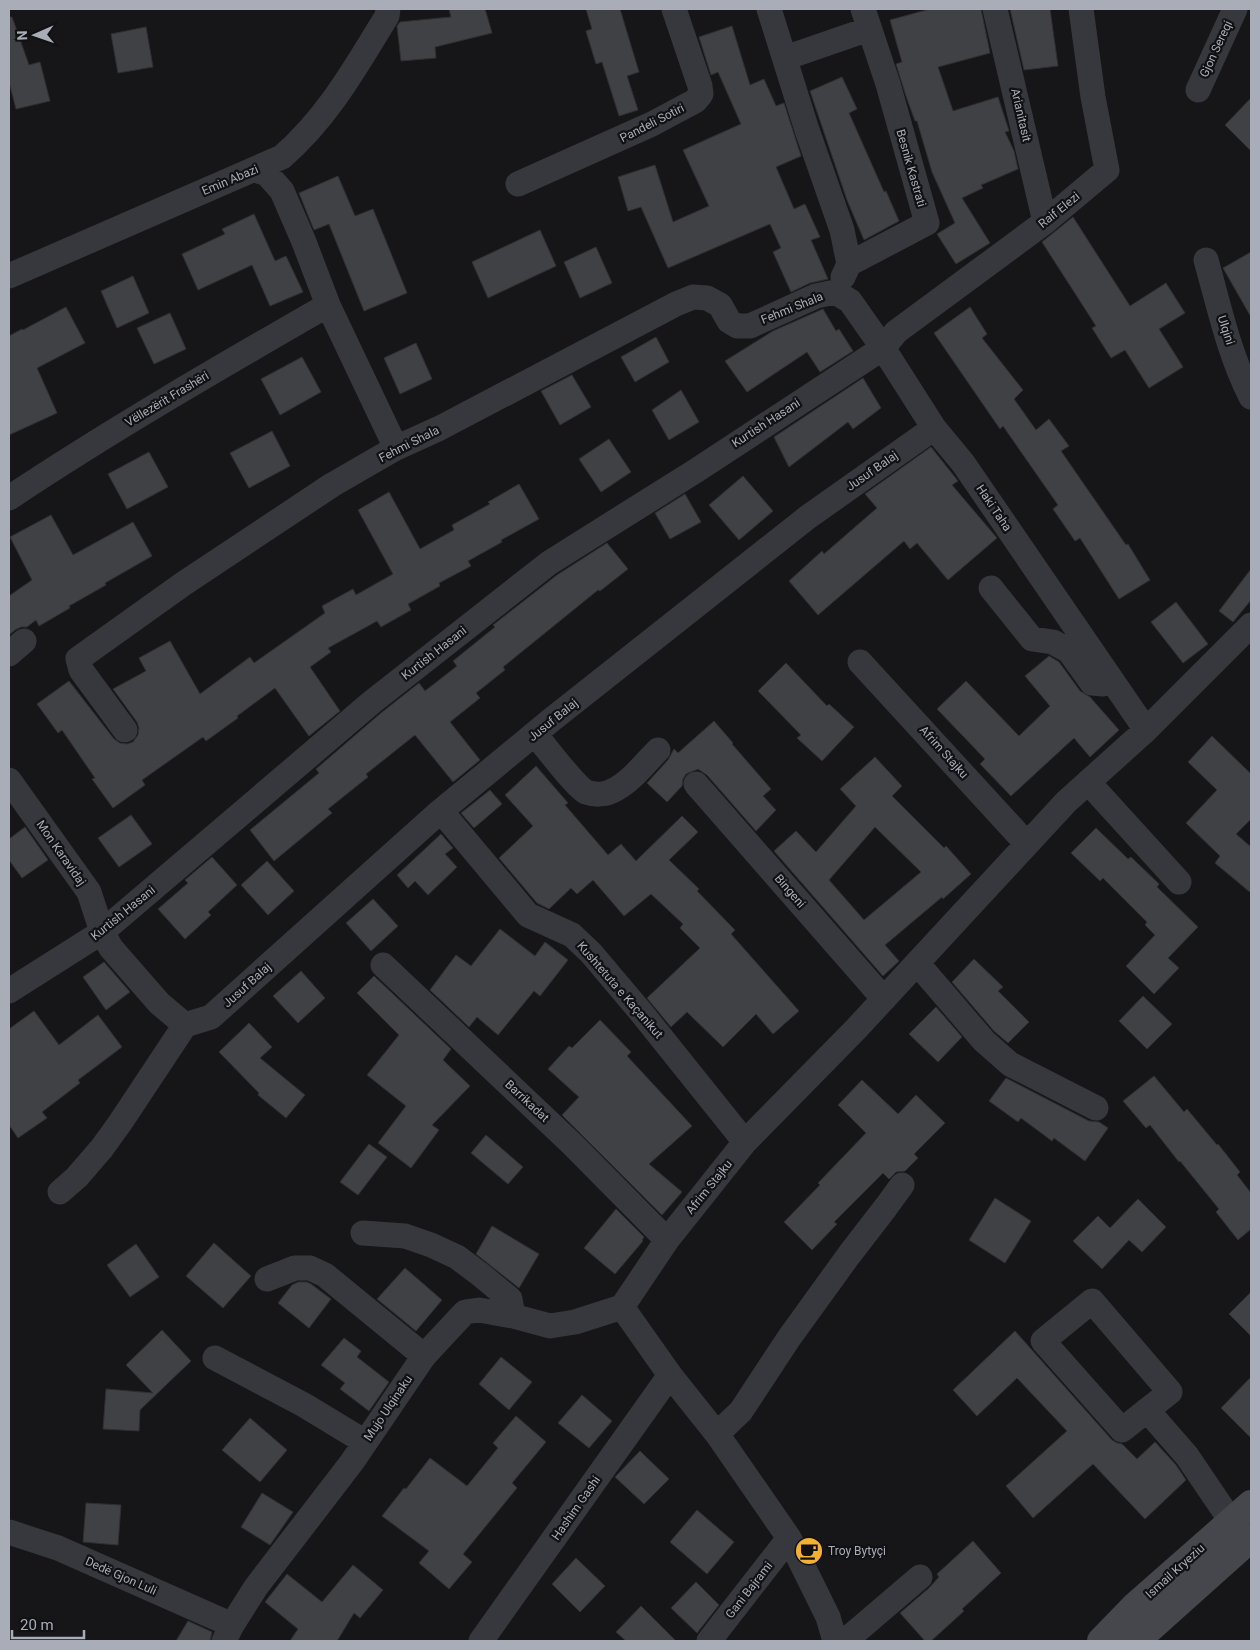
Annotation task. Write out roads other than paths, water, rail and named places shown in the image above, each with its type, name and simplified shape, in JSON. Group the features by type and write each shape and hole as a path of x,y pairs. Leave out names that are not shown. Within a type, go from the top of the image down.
{"main road":[{"name":"Ismail Kryeziu","path":"1101,1641 1136,1606 1244,1521"},
{"name":"Ismail Kryeziu","path":"1136,1641 1244,1521"}],"street":[{"name":"Emin Abazi","path":"9,276 282,157 315,126 340,93 387,16 388,9"},
{"name":"Pandeli Sotiri","path":"518,184 652,124 694,101 701,94 674,9"},
{"path":"769,9 807,130 842,230 849,264 835,292"},
{"name":"Arianitasit","path":"995,9 1045,222"},
{"name":"Raif Elezi","path":"882,348 896,332 1045,222 1107,170 1093,96 1081,9"},
{"name":"Gjon Sereqi","path":"1198,90 1235,9"},
{"name":"Besnik Kastrati","path":"785,58 866,19 888,84 927,223 849,264"},
{"path":"255,170 267,174 282,191 328,305 396,448"},
{"name":"Ulqini","path":"1206,260 1224,326 1242,380 1251,397"},
{"name":"Haki Taha","path":"835,292 850,301 934,428 963,463 1146,730"},
{"name":"Fehmi Shala","path":"126,730 80,670 78,659 183,584 332,485 396,448 440,428 650,317 693,297 707,298 714,301 720,305 729,321 737,326 750,326 816,296 835,292"},
{"name":"Vëllezërit Frashëri","path":"9,498 75,454 328,305"},
{"name":"Kurtish Hasani","path":"9,990 102,932 372,702 549,563 681,480 882,348"},
{"name":"Jusuf Balaj","path":"186,1025 211,1017 441,812 535,734 808,517 934,428"},
{"path":"991,588 1032,639 1053,642 1069,651 1092,683 1103,684 1112,681"},
{"name":"Afrim Stajku","path":"622,1307 667,1240 745,1142 884,999 1026,843 1066,802 1146,730 1251,625"},
{"name":"Afrim Stajku","path":"860,662 1026,843"},
{"path":"535,734 585,791 597,795 611,792 621,786 658,750"},
{"path":"1088,782 1179,882"},
{"name":"Bingeni","path":"696,784 884,999"},
{"name":"Mon Karavidaj","path":"12,791 89,892 102,932"},
{"name":"Kushtetuta e Kaçanikut","path":"441,812 528,915 572,935 590,953 640,1011 745,1142"},
{"path":"60,1192 78,1177 116,1130 186,1025 159,1002 112,948 102,932"},
{"path":"917,963 984,1041 1010,1064 1096,1108"},
{"name":"Barrikadat","path":"383,965 572,1144 667,1240"},
{"path":"717,1434 741,1411 789,1338 848,1255 902,1185"},
{"path":"363,1233 405,1236 457,1257 510,1299 513,1316"},
{"path":"267,1279 295,1268 310,1268 325,1275 424,1356"},
{"path":"1092,1300 1170,1392 1147,1410 1122,1430 1043,1341 1092,1300"},
{"path":"622,1307 670,1374 717,1434 789,1538 828,1617 835,1641"},
{"name":"Mujo Ulqinaku","path":"228,1633 256,1587 365,1442 424,1356 464,1312 479,1310 513,1316 550,1326 575,1322 622,1307"},
{"path":"215,1358 304,1405 365,1442"},
{"name":"Hashim Gashi","path":"481,1641 670,1374"},
{"path":"1147,1410 1244,1521"},
{"name":"Dedë Gjon Luli","path":"9,1532 58,1548 228,1633"},
{"name":"Gani Bajrami","path":"710,1641 789,1538"},
{"path":"845,1641 920,1577"}],"place":[{"name":"Troy Bytyçi","path":"809,1551"}]}
